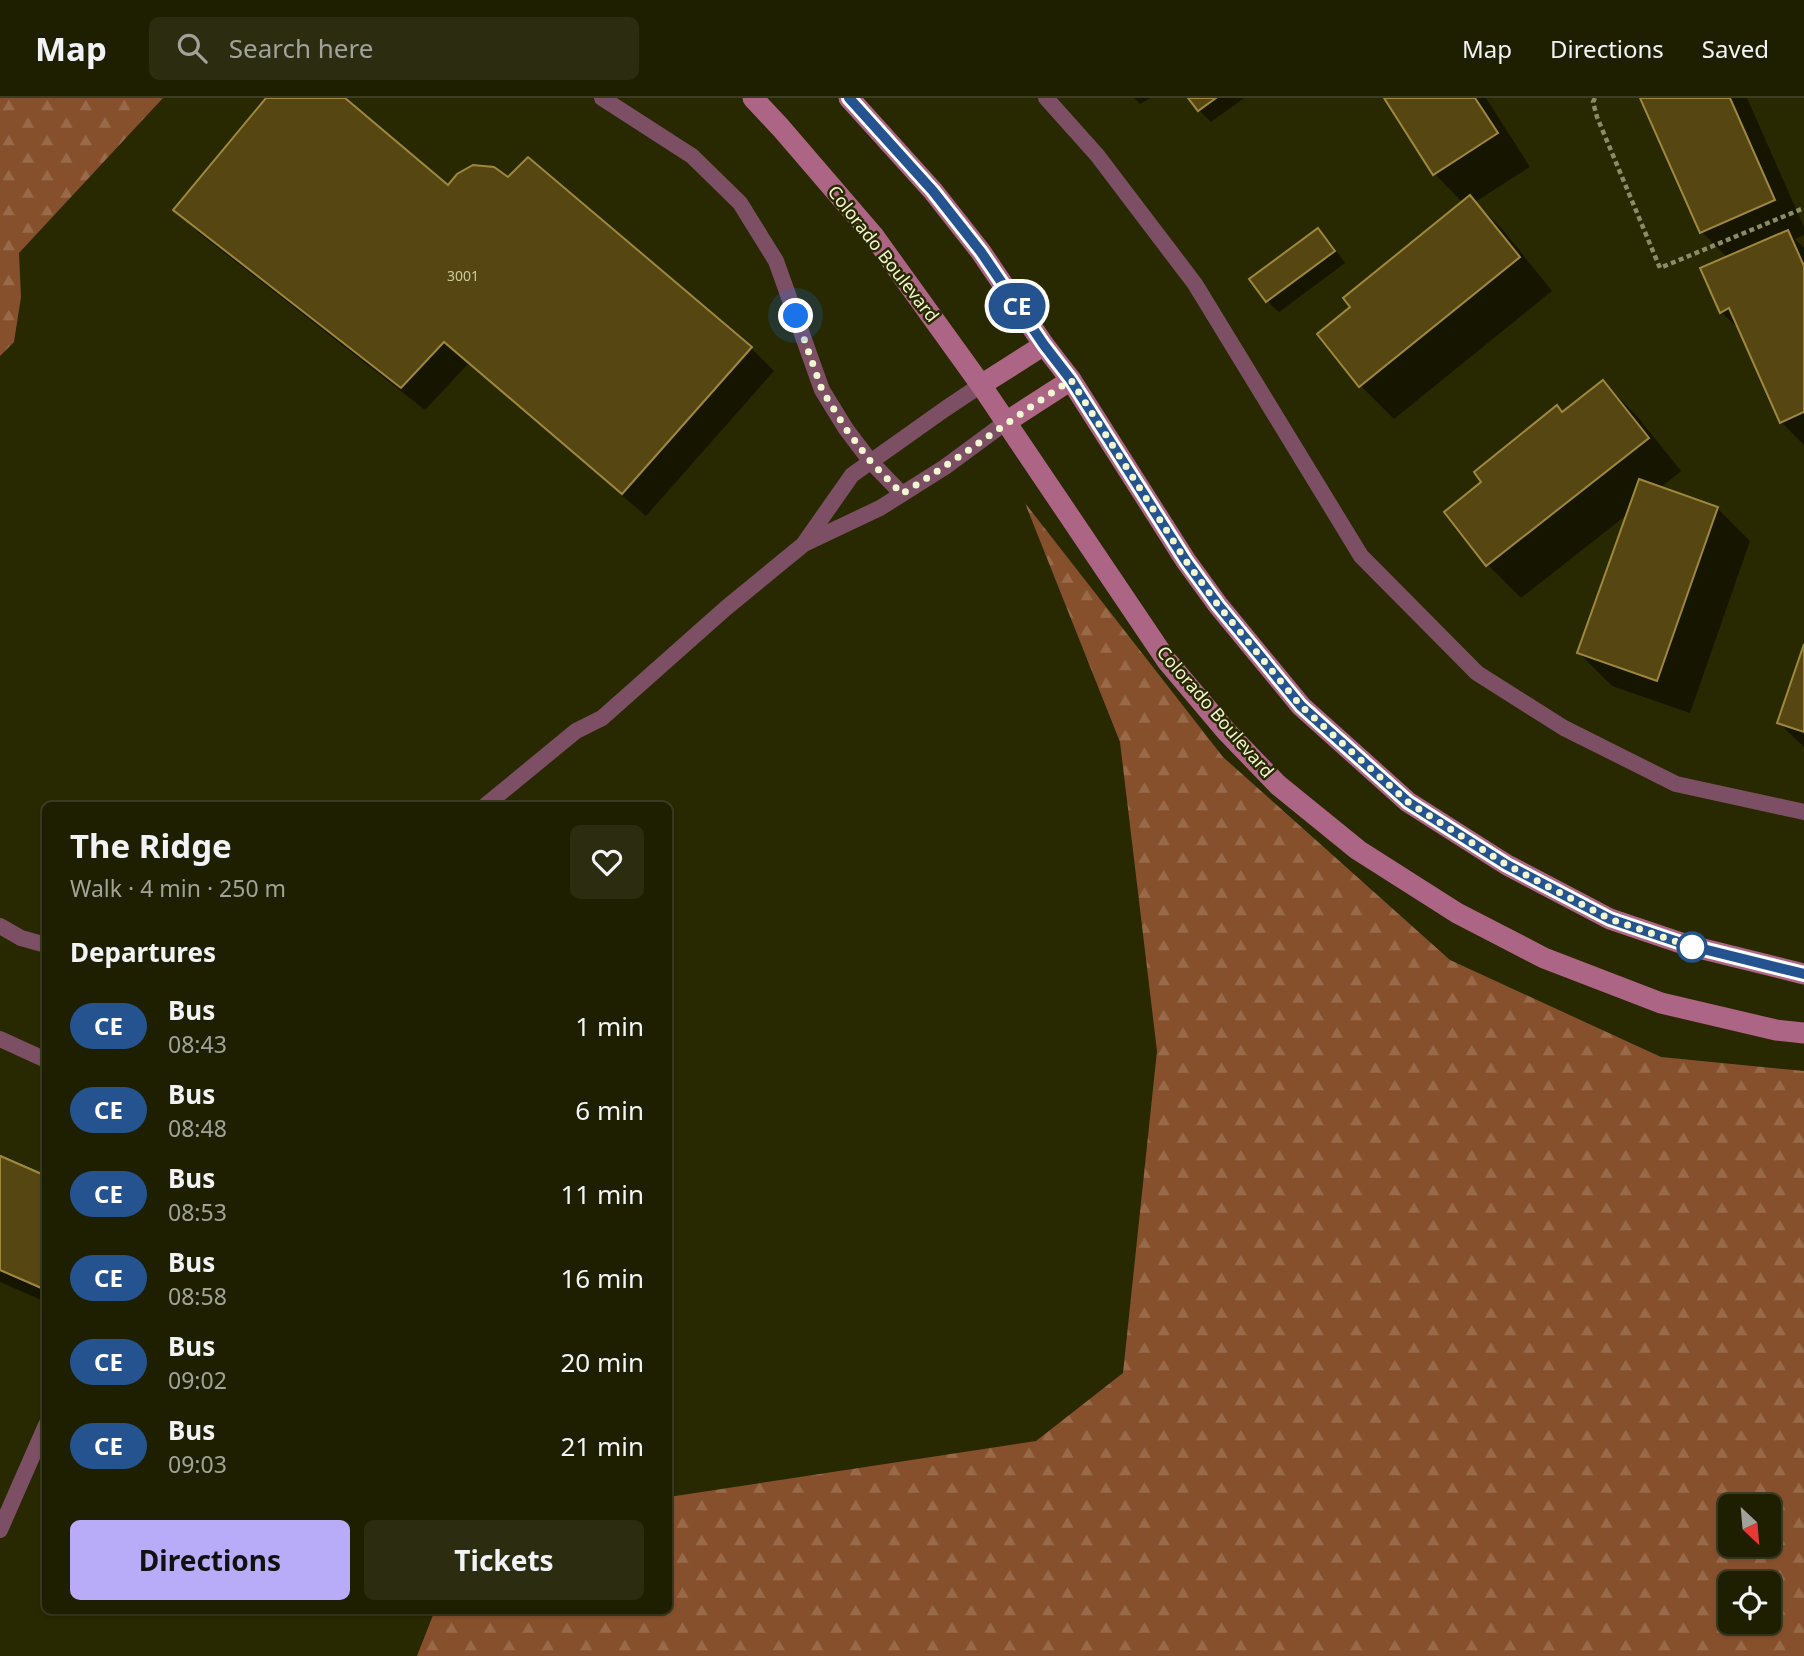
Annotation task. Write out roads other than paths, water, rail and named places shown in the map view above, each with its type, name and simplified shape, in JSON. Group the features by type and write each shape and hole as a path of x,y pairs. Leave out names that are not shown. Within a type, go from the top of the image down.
{"street":[{"name":"Colorado Boulevard","path":"752,98 873,235 1006,422 1167,661 1226,731 1278,785 1358,850 1457,913 1544,958 1661,1003 1804,1034"},
{"path":"849,98 933,191 981,252 1071,380 1186,561 1218,605 1301,706 1408,802 1507,865 1610,919 1687,945 1804,974"},
{"path":"981,386 1044,345"},
{"path":"1006,422 1071,380"}],"lane":[{"path":"602,98 692,156 740,203 776,261 822,390 846,429 871,462 902,494"},
{"path":"1046,98 1097,155 1195,284 1361,556 1477,673 1564,728 1676,784 1804,812"},
{"path":"804,544 852,475 981,386"},
{"path":"490,802 576,731 602,718 726,608 804,544 880,508 945,467 1006,422"},
{"path":"0,926 21,938 42,944"},
{"path":"0,1040 42,1058"},
{"path":"0,1530 42,1434"}]}
